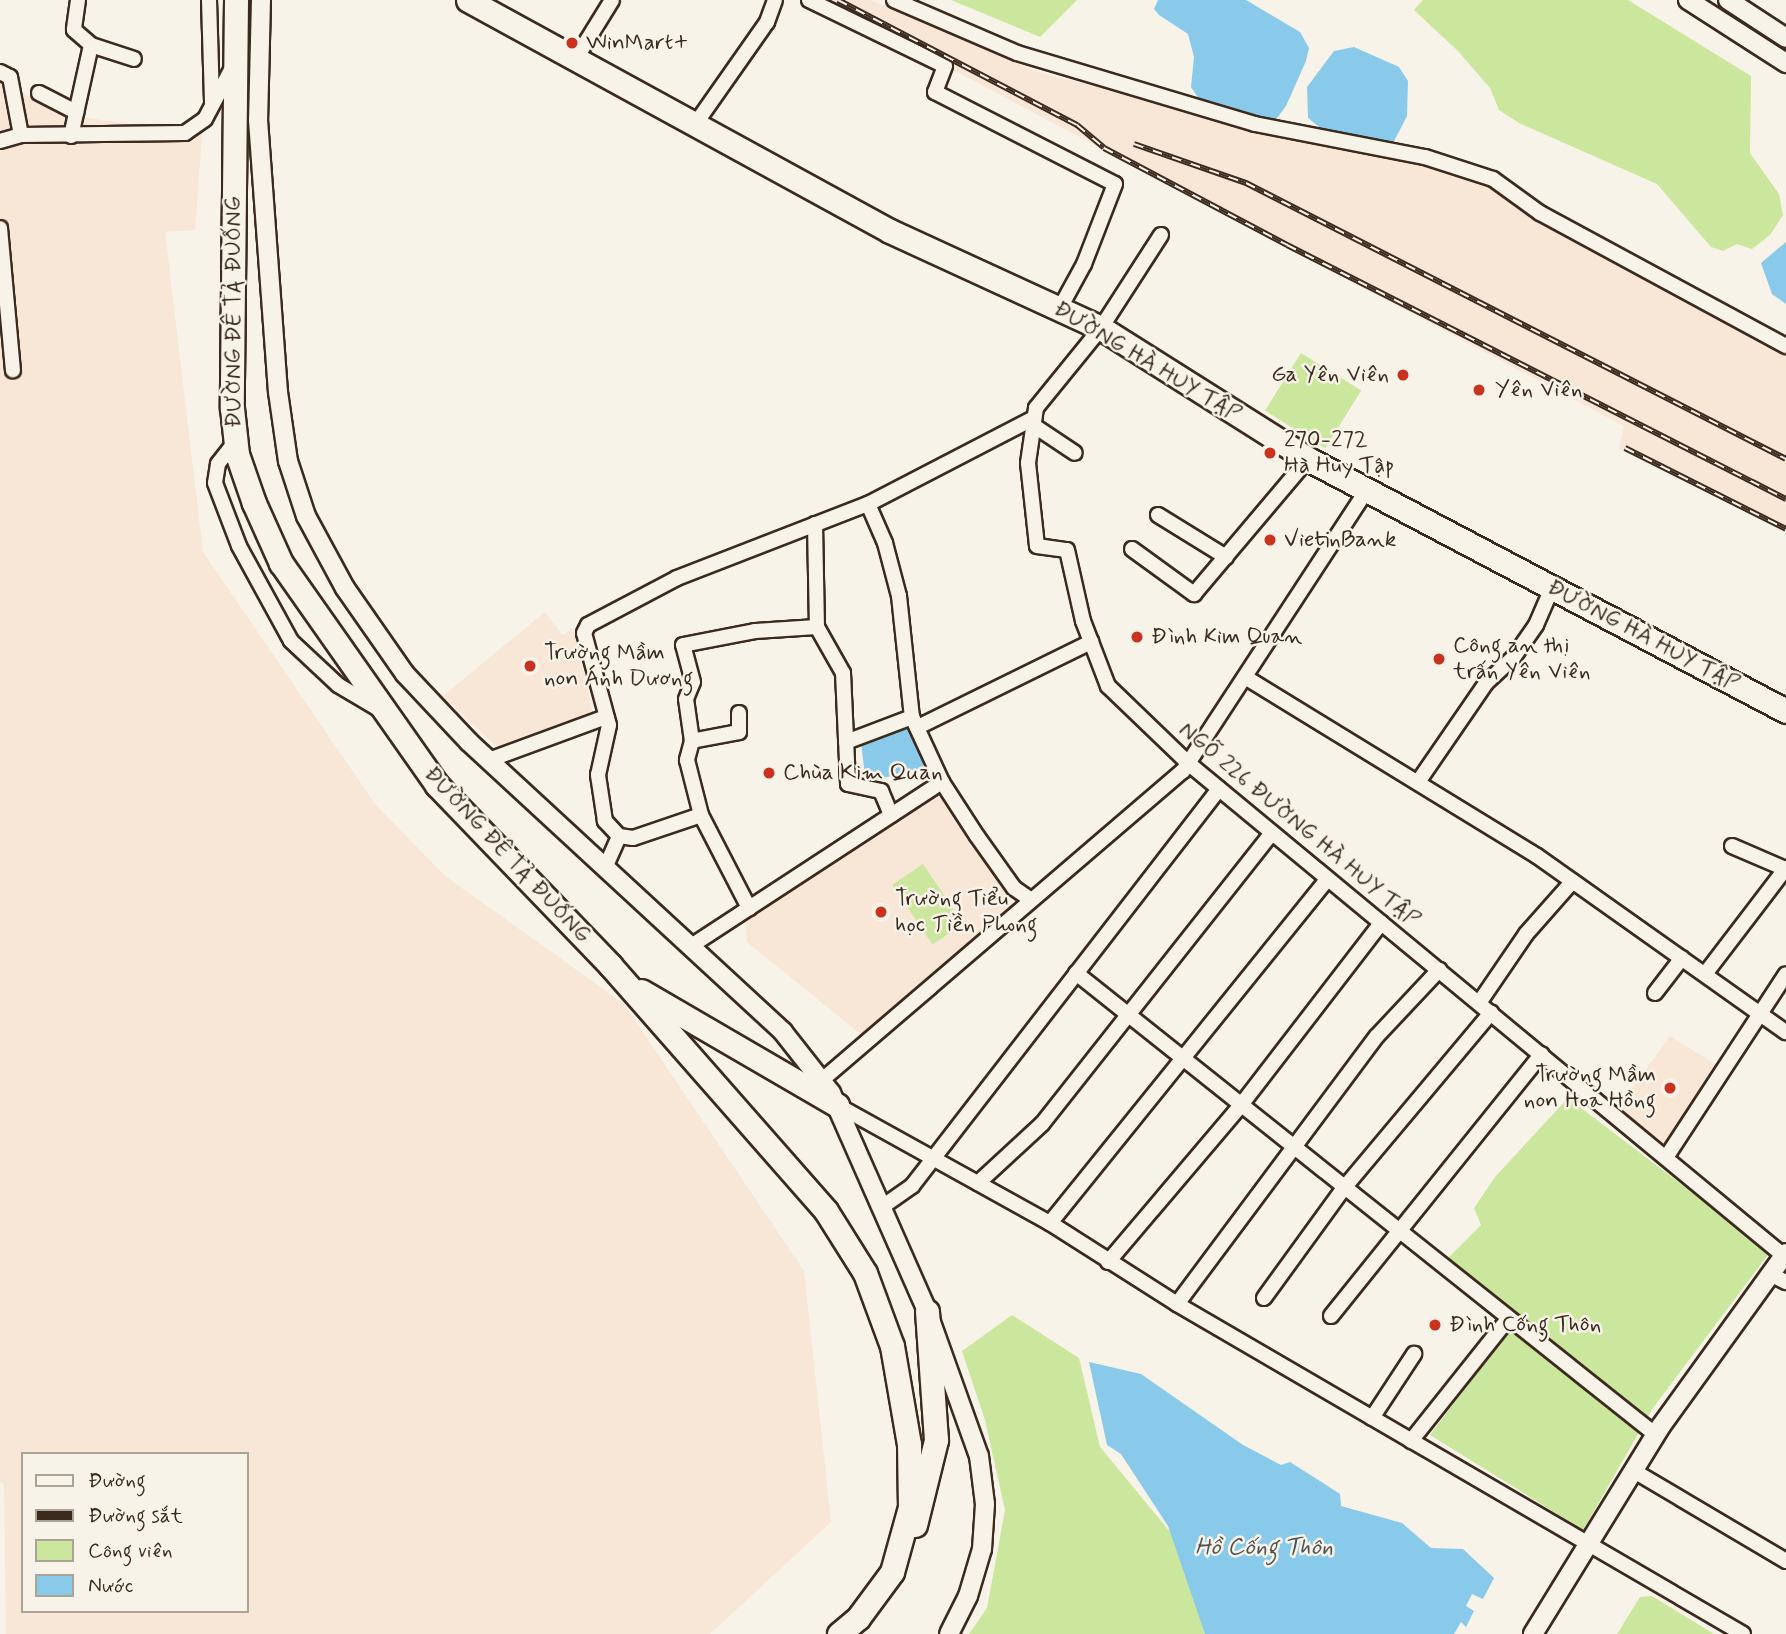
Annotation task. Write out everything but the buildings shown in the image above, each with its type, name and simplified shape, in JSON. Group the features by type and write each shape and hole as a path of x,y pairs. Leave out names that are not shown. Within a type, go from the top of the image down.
{"main road":[{"name":"ĐƯỜNG ĐÊ TẢ ĐUỐNG","path":"236,0 235,442 254,503 281,564 437,785 623,981 827,1210 865,1273 892,1346 909,1444 910,1507 892,1572 858,1618 839,1634"},
{"name":"ĐƯỜNG HÀ HUY TẬP","path":"468,0 890,231 1101,328 1308,458 1786,711"},
{"path":"623,981 837,1105"},
{"path":"892,1572 925,1499 936,1440 927,1311"}],"street":[{"path":"78,0 74,30 91,45 134,59"},
{"path":"209,0 212,105"},
{"path":"261,0 261,162 282,430 294,481 330,564 405,674 489,760 783,1032 822,1080 837,1105 927,1311 970,1422 984,1481 985,1528 978,1570 949,1634"},
{"path":"575,60 612,0"},
{"path":"694,126 768,22 775,0"},
{"path":"809,0 945,66 935,92 1115,184 1060,308"},
{"path":"894,0 1017,53 1255,124 1425,157 1493,179 1540,213 1786,345"},
{"path":"1688,0 1786,63"},
{"path":"1728,0 1786,38"},
{"path":"71,136 91,45"},
{"path":"0,141 21,135 185,133 205,118 236,61"},
{"path":"0,72 10,77 21,135"},
{"path":"39,93 76,112"},
{"path":"0,228 13,369"},
{"name":"NGÕ 226 ĐƯỜNG HÀ HUY TẬP","path":"1161,234 1101,328 1035,408 1028,463 1037,546 1067,550 1091,642 1108,686 1188,763 1785,1255"},
{"path":"701,815 639,837 619,836 604,821 599,799 598,775 606,717 584,633 588,625 677,578 868,504 1034,421 1075,453"},
{"path":"235,442 218,464 215,482 239,546 291,641 338,685 388,715"},
{"path":"1132,549 1194,594 1308,458"},
{"path":"822,1080 1188,763 1367,490"},
{"path":"868,504 900,596 916,721 942,782 1014,888 1031,900"},
{"path":"1158,515 1226,557"},
{"path":"815,524 817,627 843,673 848,784 881,791 891,815"},
{"path":"1419,782 1486,683 1513,658 1536,625 1552,588"},
{"path":"749,908 701,815 687,760 692,741 686,699 693,682 683,645 755,631 817,627"},
{"path":"846,742 916,721 1091,642"},
{"path":"1245,677 1419,782 1572,882 1786,1032"},
{"path":"692,741 739,732 739,713"},
{"path":"489,760 606,717"},
{"path":"691,946 942,782"},
{"path":"882,1207 906,1193 1219,789"},
{"path":"978,1183 1042,1124 1272,833"},
{"path":"605,868 619,836"},
{"path":"1705,974 1785,868 1732,846"},
{"path":"1050,1223 1328,879"},
{"path":"1479,1003 1526,934 1572,882"},
{"path":"1108,1262 1241,1105 1381,923"},
{"path":"1654,993 1682,958"},
{"path":"1177,1304 1377,1036 1439,970"},
{"path":"1076,972 1127,1017 1183,1057 1656,1435"},
{"path":"1667,1156 1762,1017 1786,974"},
{"path":"1264,1298 1344,1188 1491,1013"},
{"path":"1331,1316 1542,1054"},
{"path":"837,1105 1050,1223 1177,1304 1743,1634"},
{"path":"1533,1634 1656,1435 1779,1278 1785,1255"},
{"path":"1411,1441 1508,1319"},
{"path":"1372,1418 1414,1354"},
{"path":"1634,1471 1786,1561"}],"shaded area":[{"path":"835,0 870,0 1035,71 1345,151 1440,166 1504,192 1786,352 1786,530 1619,449 1624,426 833,6"},
{"path":"0,82 68,115 202,135 195,230 165,232 203,552 375,804 445,876 624,1004 804,1271 831,1522 710,1634 6,1634 4,1484 0,1482"},
{"name":"Trường Mầm non Ánh Dương","path":"545,612 562,635 573,629 594,717 501,751 443,696"},
{"name":"Trường Tiểu học Tiền Phong","path":"937,789 1013,905 863,1036 747,942 746,919"},
{"name":"Trường Mầm non Hoa Hồng","path":"1670,1036 1720,1067 1666,1151 1618,1108"}],"green space":[{"path":"951,0 1077,0 1040,37"},
{"path":"1423,0 1628,0 1751,76 1750,153 1779,194 1783,215 1770,235 1752,249 1737,244 1723,251 1711,247 1657,184 1519,123 1499,110 1490,88 1458,51 1414,10"},
{"path":"1301,353 1361,391 1325,448 1265,411"},
{"path":"923,864 963,924 933,944 892,885"},
{"path":"1568,1098 1770,1252 1653,1408 1583,1530 1430,1435 1518,1318 1448,1258 1481,1225 1474,1208 1495,1177"},
{"path":"1012,1315 1079,1358 1100,1447 1171,1533 1209,1634 969,1634 987,1608 1005,1510 985,1420 962,1351"},
{"path":"1652,1596 1714,1634 1617,1634 1640,1597"}],"water":[{"path":"1158,0 1246,0 1300,32 1309,48 1306,61 1286,106 1271,126 1199,99 1191,87 1194,57 1188,34 1159,15 1154,9"},
{"path":"1354,47 1399,67 1408,81 1407,116 1391,147 1377,155 1344,147 1308,118 1307,87 1334,51"},
{"path":"1786,242 1786,304 1772,294 1761,263"},
{"path":"908,727 924,756 923,768 875,780 865,776 861,742"},
{"name":"Hồ Cống Thôn","path":"1089,1362 1141,1374 1243,1445 1281,1465 1290,1462 1340,1494 1341,1506 1402,1523 1431,1548 1463,1549 1494,1578 1483,1599 1472,1594 1466,1606 1474,1611 1466,1627 1461,1622 1454,1634 1205,1634 1168,1526 1121,1454 1107,1445"}],"railway":[{"path":"838,0 1077,125 1104,148 1287,245 1786,499"},
{"path":"1134,144 1246,183 1786,459"},
{"path":"1625,448 1786,529"}],"place":[{"name":"WinMart+","path":"572,43"},
{"name":"Ga Yên Viên","path":"1403,375"},
{"name":"Yên Viên","path":"1479,390"},
{"name":"270-272 Hà Huy Tập","path":"1270,453"},
{"name":"VietinBank","path":"1270,540"},
{"name":"Đình Kim Quan","path":"1137,637"},
{"name":"Công an thị trấn Yên Viên","path":"1439,659"},
{"name":"Trường Mầm non Ánh Dương","path":"530,666"},
{"name":"Chùa Kim Quan","path":"769,773"},
{"name":"Trường Tiểu học Tiền Phong","path":"881,912"},
{"name":"Trường Mầm non Hoa Hồng","path":"1670,1088"},
{"name":"Đình Cống Thôn","path":"1435,1325"}]}
